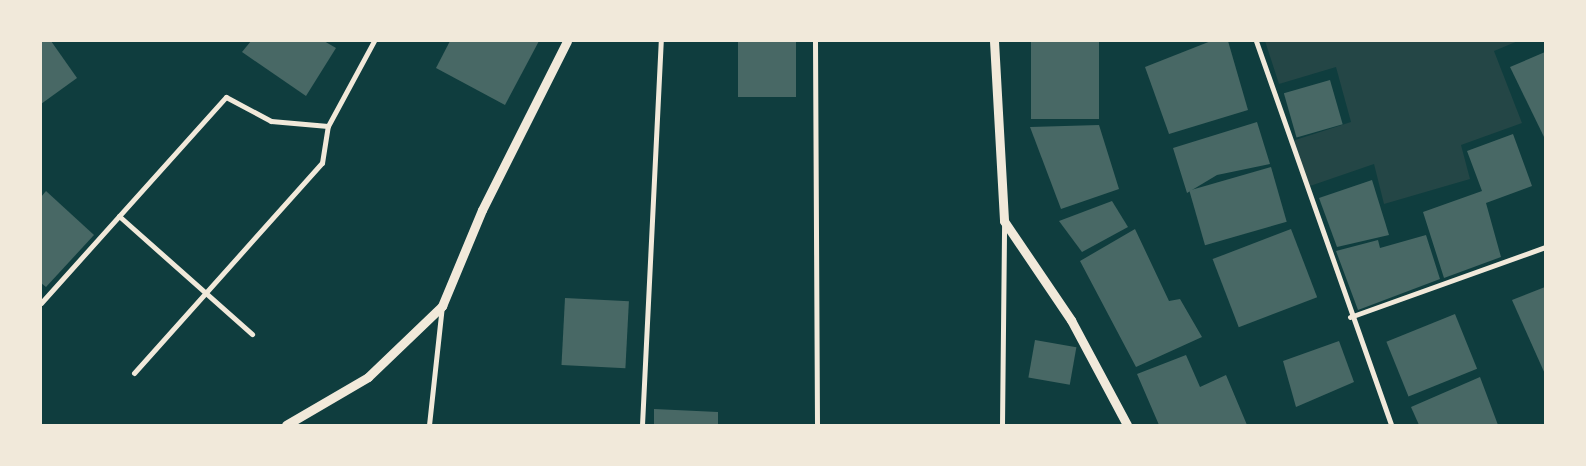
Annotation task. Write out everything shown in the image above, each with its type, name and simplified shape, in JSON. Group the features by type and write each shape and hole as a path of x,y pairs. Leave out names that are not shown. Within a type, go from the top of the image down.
{"street":[{"path":"134,373 322,163 328,126 374,41"},
{"path":"429,425 442,306 482,210 568,41"},
{"path":"642,425 661,41"},
{"path":"815,41 817,425"},
{"path":"994,41 1004,221 1002,425"},
{"path":"1256,41 1350,318 1391,425"},
{"path":"41,303 226,97 270,121 328,126"},
{"path":"119,216 252,334"},
{"path":"1004,221 1071,320 1127,425"},
{"path":"1350,318 1545,247"},
{"path":"286,425 368,377 442,306"}],"shaded area":[{"path":"1265,41 1518,41 1494,51 1522,123 1461,145 1470,179 1384,204 1374,164 1310,186 1289,142 1351,122 1336,67 1279,84"}],"building":[{"path":"41,41 51,41 77,78 41,104"},
{"path":"251,41 324,41 336,48 306,96 242,52"},
{"path":"450,41 539,41 505,105 436,68"},
{"path":"738,41 796,41 796,97 738,97"},
{"path":"1031,41 1099,41 1099,119 1031,119"},
{"path":"1211,41 1228,41 1248,110 1169,134 1145,67"},
{"path":"1545,52 1545,139 1510,67"},
{"path":"1330,80 1343,124 1297,137 1284,93"},
{"path":"1257,122 1270,164 1217,175 1187,193 1173,148"},
{"path":"1099,125 1119,189 1061,209 1030,127"},
{"path":"1513,134 1532,186 1486,203 1501,257 1444,278 1423,212 1482,191 1467,151"},
{"path":"1271,167 1287,222 1205,245 1189,190"},
{"path":"1372,180 1389,235 1337,247 1319,198"},
{"path":"46,191 94,235 46,287 41,283 41,197"},
{"path":"1112,201 1128,227 1082,252 1059,221"},
{"path":"1135,229 1169,301 1180,299 1202,337 1136,367 1080,261"},
{"path":"1291,229 1317,297 1239,327 1213,259"},
{"path":"1426,235 1440,279 1358,310 1336,251 1378,240 1380,248"},
{"path":"1545,287 1545,374 1512,300"},
{"path":"565,298 629,301 625,368 561,365"},
{"path":"1455,314 1477,369 1408,396 1386,342"},
{"path":"1035,340 1076,347 1070,385 1028,377"},
{"path":"1339,341 1354,382 1296,407 1283,361"},
{"path":"1186,355 1200,387 1226,375 1247,425 1159,425 1137,374"},
{"path":"1480,377 1498,425 1419,425 1411,407"},
{"path":"654,409 718,412 718,425 654,425"}]}
